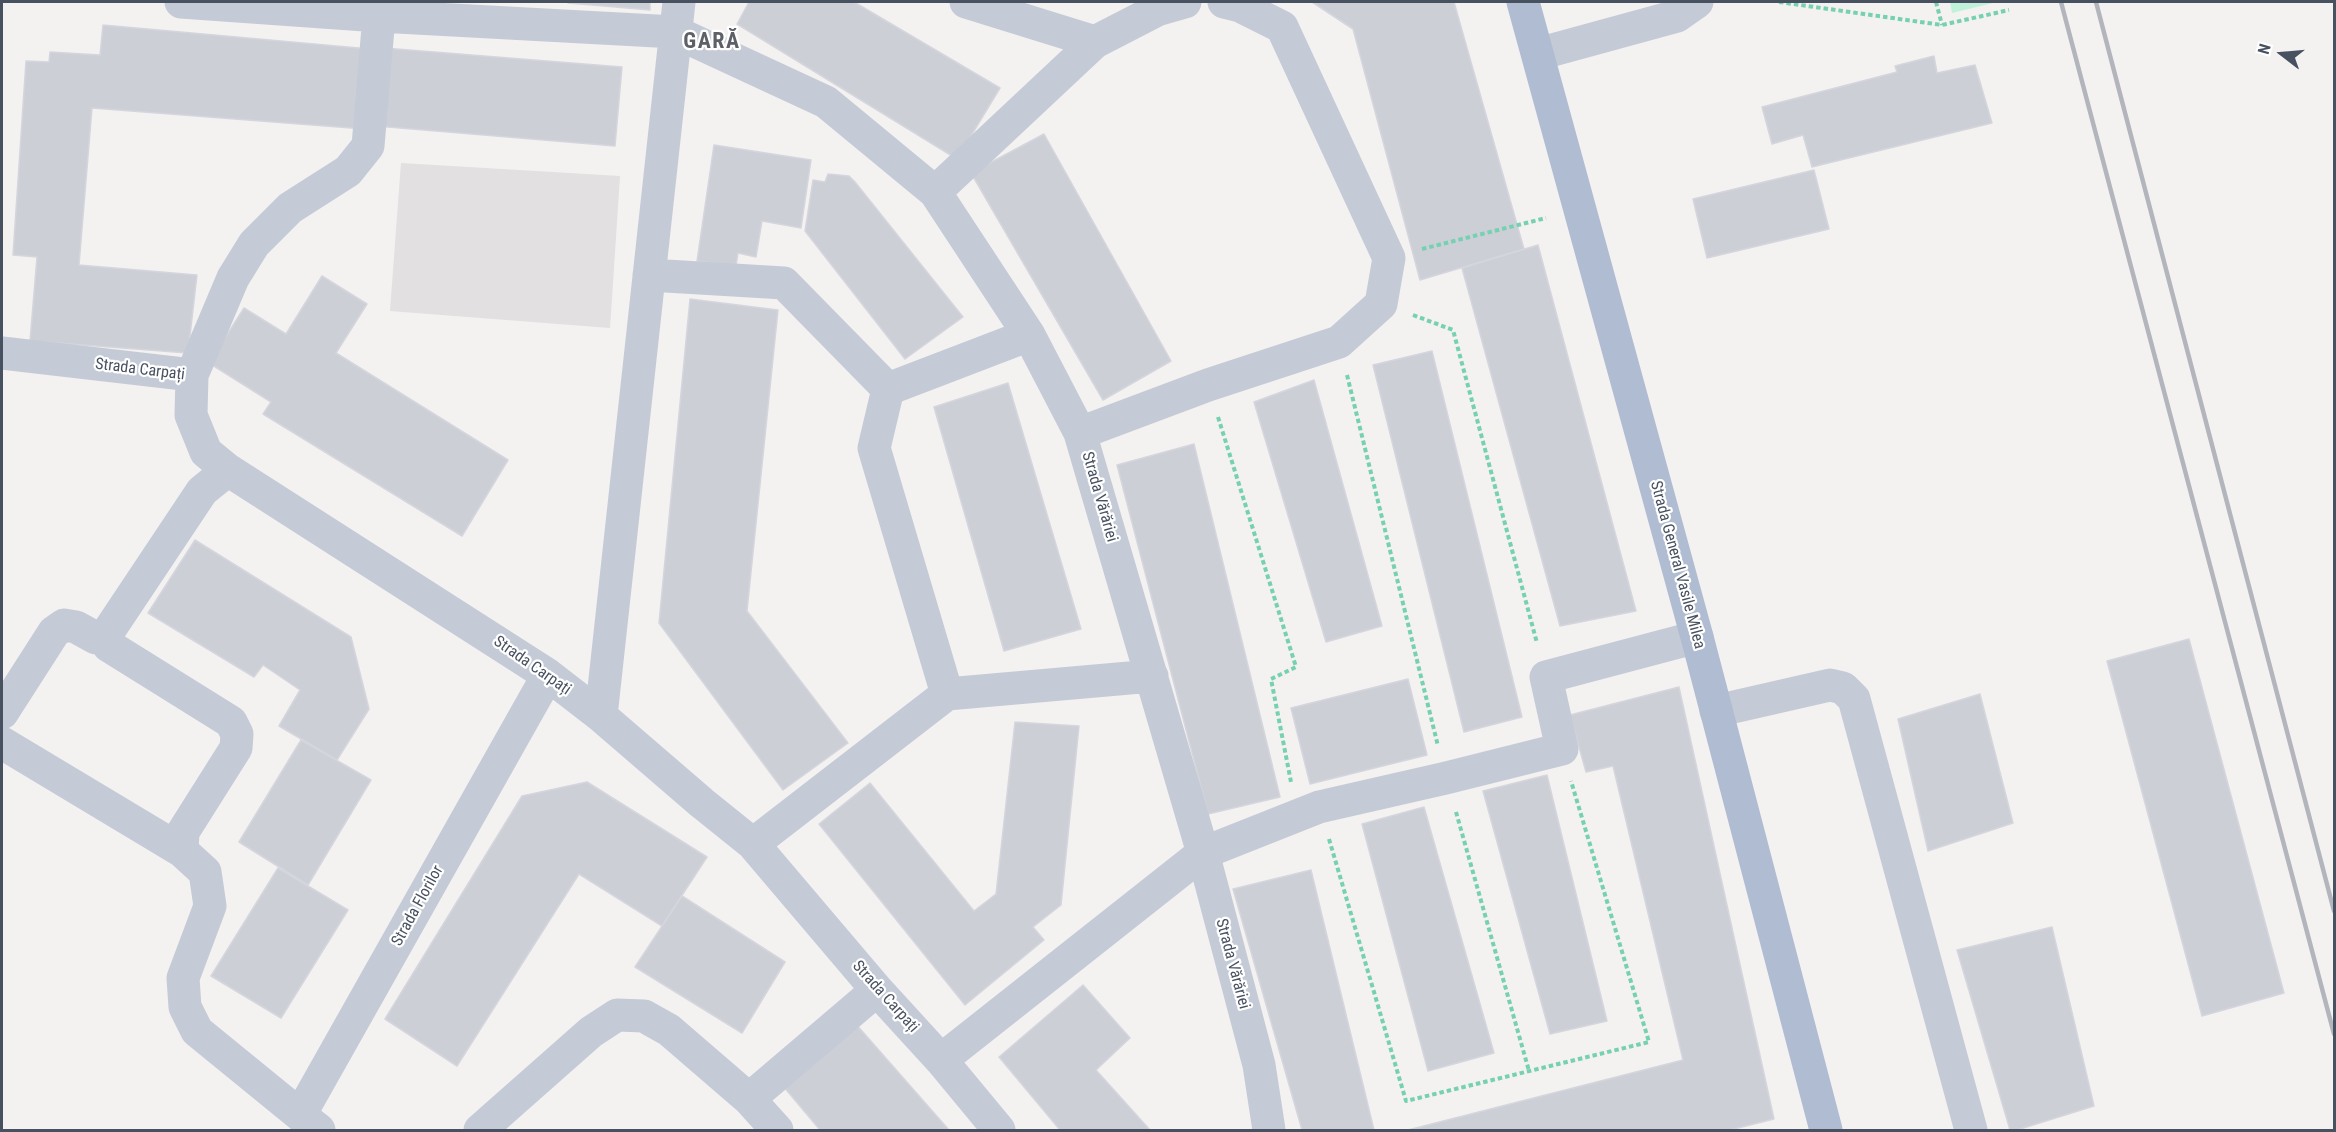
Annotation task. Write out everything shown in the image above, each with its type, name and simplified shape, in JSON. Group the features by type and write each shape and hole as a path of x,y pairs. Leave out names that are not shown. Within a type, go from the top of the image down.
{"main road":[{"name":"Strada General Vasile Milea","path":"1523,2 1697,638 1826,1131"}],"street":[{"path":"181,2 379,16 677,17 601,716"},
{"path":"966,2 1095,42"},
{"path":"935,192 1095,42 1157,10 1185,2"},
{"path":"1080,432 1208,385 1339,342 1381,304 1389,258 1282,27 1240,6 1224,2"},
{"path":"1538,54 1677,16 1697,2"},
{"path":"192,375 233,278 254,244 290,208 348,171 368,146 379,16"},
{"name":"Strada Vărăriei","path":"677,17 826,102 935,192 1029,334 1080,432 1203,853 1259,1065 1269,1131"},
{"path":"649,275 784,283 888,389"},
{"path":"888,389 1029,334"},
{"name":"Strada Carpați","path":"2,353 192,375 191,415 206,452 228,470 548,675 601,716 753,844 877,990 941,1060 999,1131"},
{"path":"888,389 874,448 947,694"},
{"path":"2,713 54,632 64,625 76,627 96,638 108,632 202,491 228,470"},
{"path":"108,632 109,646 231,722 237,734 236,748 183,832 182,851"},
{"path":"941,1060 1203,853 1308,811 1562,749 1546,678 1697,638"},
{"name":"Strada Florilor","path":"309,1123 548,675"},
{"path":"753,844 947,694 1152,676"},
{"path":"1716,711 1830,686 1843,688 1854,699 1971,1131"},
{"path":"2,743 182,851 205,872 210,906 183,978 185,1007 197,1031 309,1123"},
{"path":"749,1099 877,990"},
{"path":"480,1131 591,1032 617,1015 644,1016 669,1030 749,1099 777,1131"}],"path":[{"path":"1779,2 1942,25 2009,10"},
{"path":"1936,2 1942,25"},
{"path":"1389,258 1580,210"},
{"path":"1381,304 1453,330 1546,678"},
{"path":"1339,342 1446,778 1529,1071"},
{"path":"1208,385 1296,667 1270,679 1308,811 1406,1101 1649,1042 1562,749"}],"shaded area":[{"path":"401,163 620,176 610,328 390,311"}],"green space":[{"path":"1950,2 1997,2 1952,13"}],"building":[{"path":"650,2 650,10 568,3"},
{"path":"749,2 854,2 1000,88 957,159 737,24"},
{"path":"1312,2 1454,2 1524,249 1420,280 1353,29"},
{"path":"103,25 370,49 364,129 92,108 79,265 197,275 188,353 30,341 37,257 13,255 26,61 49,62 50,52 100,55"},
{"path":"384,48 622,67 615,146 376,126"},
{"path":"1934,56 1937,73 1975,65 1992,123 1812,167 1803,135 1772,144 1762,107 1897,72 1895,66"},
{"path":"1044,134 1171,361 1103,400 971,173"},
{"path":"714,145 811,160 801,228 762,221 756,257 738,253 736,266 697,261"},
{"path":"1814,170 1829,229 1707,258 1693,199"},
{"path":"828,174 849,176 855,182 963,317 905,359 805,231 813,180 825,182"},
{"path":"1538,245 1636,611 1560,626 1462,268"},
{"path":"322,276 367,304 336,353 508,460 462,536 263,414 271,402 209,363 244,308 286,334"},
{"path":"690,299 778,310 747,611 848,743 783,790 659,623"},
{"path":"1432,351 1522,717 1464,732 1373,365"},
{"path":"1314,380 1382,626 1326,642 1254,402"},
{"path":"1008,383 1081,629 1004,651 934,407"},
{"path":"1194,444 1280,797 1208,814 1117,465"},
{"path":"195,540 351,637 369,709 337,760 279,726 300,690 263,665 254,677 148,613"},
{"path":"2189,639 2284,993 2202,1016 2107,661"},
{"path":"1408,679 1427,755 1310,784 1291,708"},
{"path":"1679,687 1774,1119 1730,1130 1408,1130 1683,1060 1613,766 1586,772 1570,715"},
{"path":"1980,694 2013,823 1928,851 1898,719"},
{"path":"1015,722 1079,726 1061,905 1033,927 1044,940 965,1005 819,824 870,783 974,911 996,894"},
{"path":"301,740 371,780 308,885 239,842"},
{"path":"1547,775 1607,1021 1550,1034 1483,791"},
{"path":"587,782 707,857 662,926 579,874 457,1066 385,1019 522,796"},
{"path":"1424,807 1494,1053 1428,1071 1362,824"},
{"path":"278,868 348,910 281,1018 211,976"},
{"path":"1311,870 1374,1130 1302,1130 1233,889"},
{"path":"682,896 785,962 742,1033 635,967"},
{"path":"2052,927 2094,1106 2017,1130 2010,1130 1957,950"},
{"path":"1083,985 1130,1038 1096,1070 1150,1130 1060,1130 999,1057"},
{"path":"855,1023 949,1130 820,1130 783,1086"}],"railway":[{"path":"2061,2 2334,1034"},
{"path":"2096,2 2334,911"}],"district":[{"name":"GARĂ","path":"712,42"}]}
